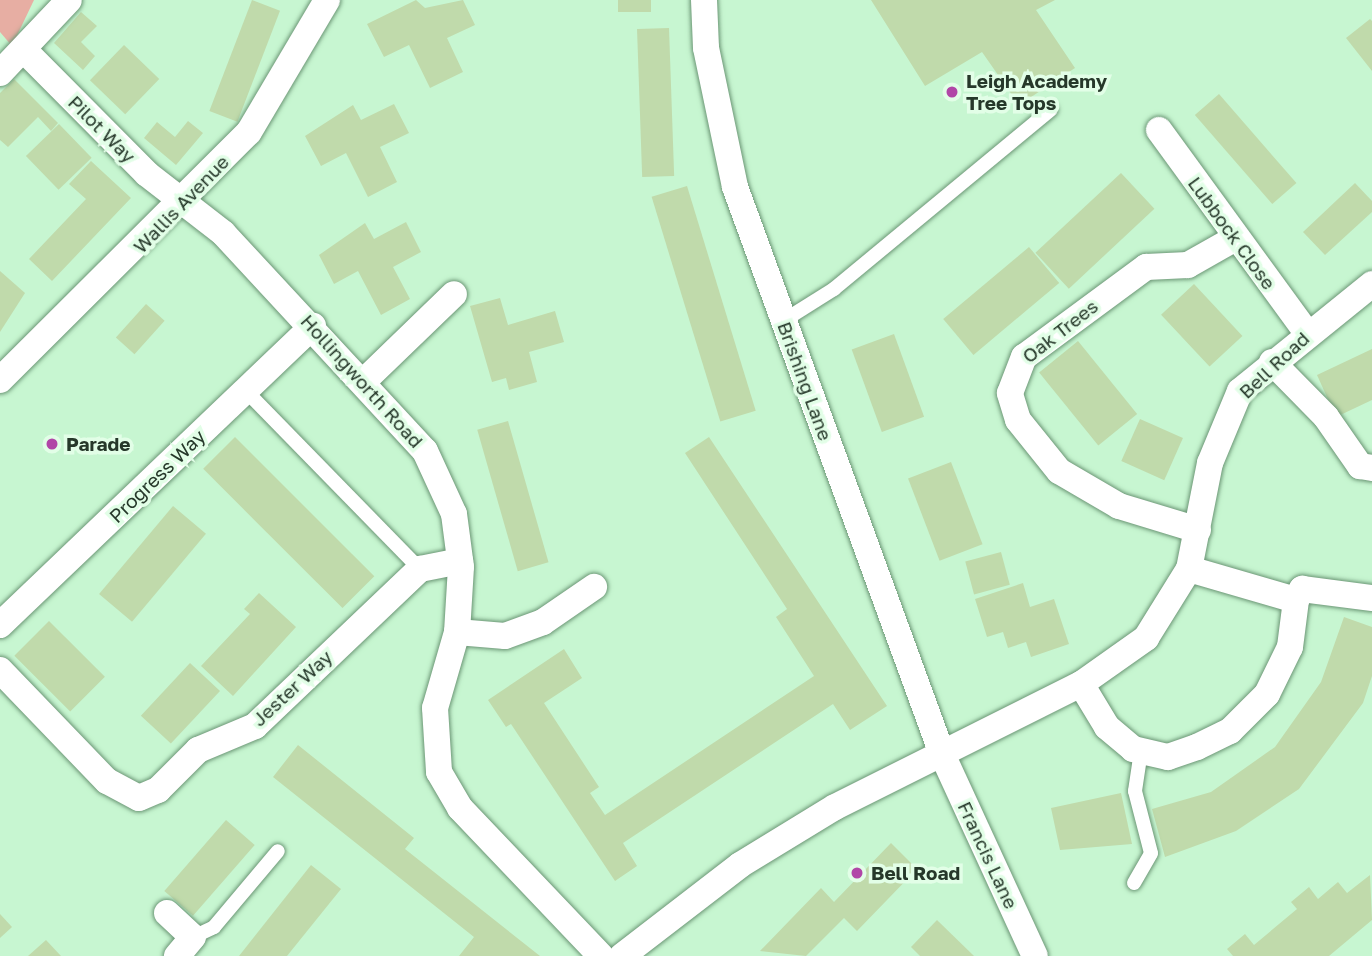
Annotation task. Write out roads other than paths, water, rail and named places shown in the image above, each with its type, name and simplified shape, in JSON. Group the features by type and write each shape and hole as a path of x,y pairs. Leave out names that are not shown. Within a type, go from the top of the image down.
{"street":[{"path":"0,73 25,51 69,0"},
{"name":"Wallis Avenue","path":"0,380 185,201 249,132 327,0"},
{"name":"Brishing Lane","path":"704,0 706,48 735,187 942,754"},
{"name":"Pilot Way","path":"25,51 147,174 185,201"},
{"name":"Lubbock Close","path":"1159,130 1234,239 1307,333"},
{"name":"Hollingworth Road","path":"185,201 313,326 364,381 437,471 454,514 460,561 457,632 435,708 439,772 460,808 601,956"},
{"name":"Oak Trees","path":"1198,530 1119,506 1059,471 1018,420 1010,393 1024,357 1146,267 1188,265 1234,239"},
{"name":"Bell Road","path":"622,956 740,865 835,807 1081,684 1146,638 1189,569 1222,426 1240,391 1307,333 1372,284"},
{"path":"364,381 454,294"},
{"name":"Progress Way","path":"0,625 313,326"},
{"path":"1272,362 1326,417 1360,466 1372,468"},
{"path":"420,569 460,561"},
{"name":"Jester Way","path":"0,670 107,781 139,799 158,790 198,750 255,726 420,569"},
{"path":"1189,569 1296,600"},
{"path":"457,632 505,636 543,622 594,587"},
{"path":"1081,684 1107,727 1141,751 1168,757 1230,731 1266,694 1290,647 1296,600 1302,589 1372,598"},
{"name":"Francis Lane","path":"942,754 1035,956"},
{"path":"167,913 185,946"}],"lane":[{"path":"783,321 834,289 1050,110"},
{"path":"246,391 420,569"},
{"path":"1134,883 1151,853 1135,791 1141,751"},
{"path":"185,946 214,927 278,851"}],"place":[{"name":"Leigh Academy Tree Tops","path":"952,92"},
{"name":"Parade","path":"52,444"},
{"name":"Bell Road","path":"857,873"}]}
